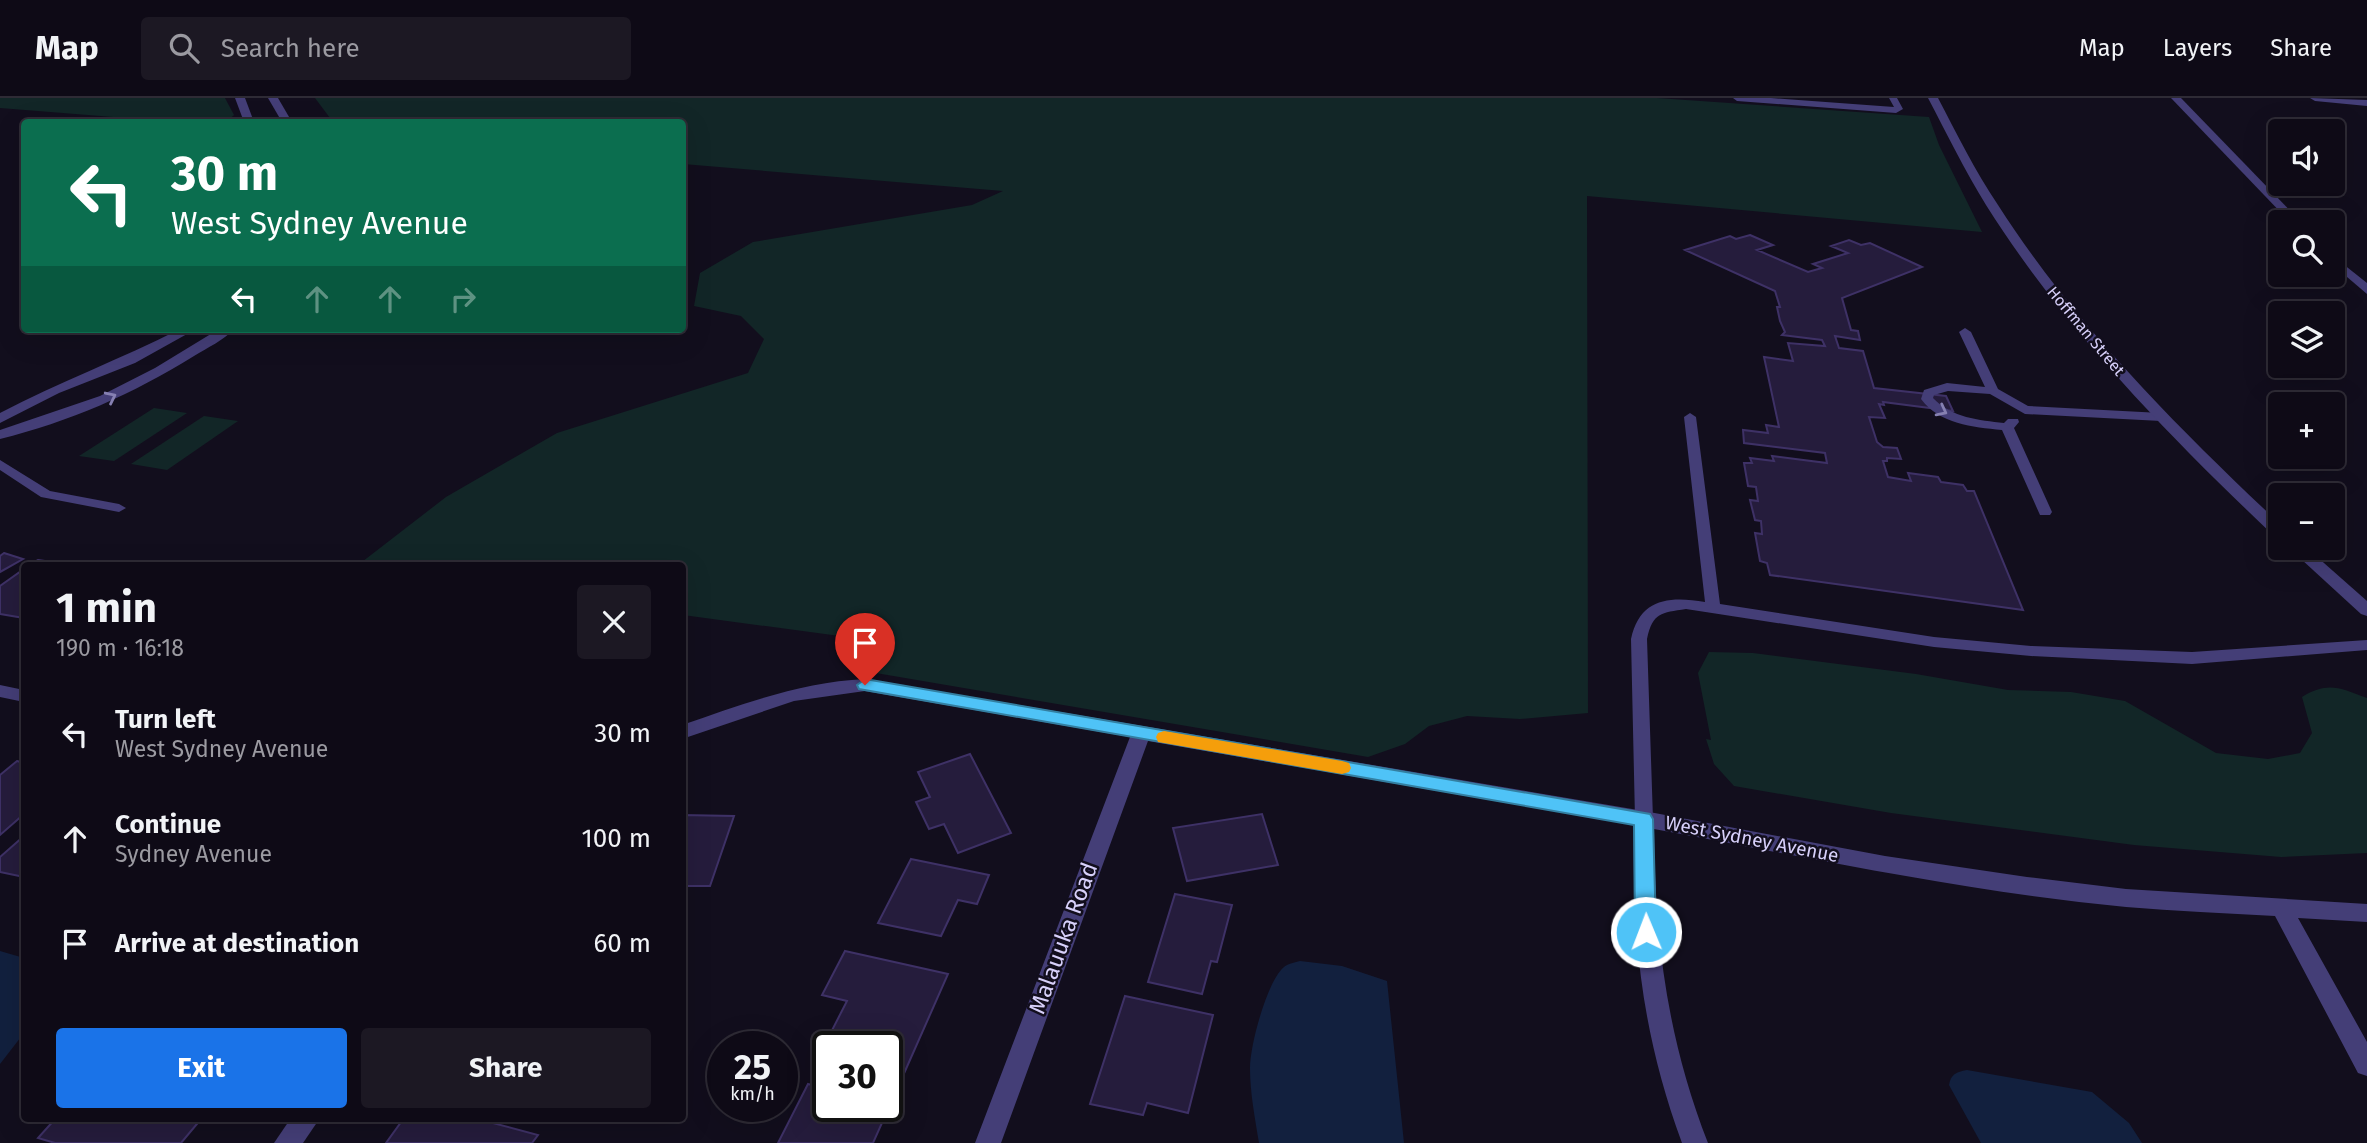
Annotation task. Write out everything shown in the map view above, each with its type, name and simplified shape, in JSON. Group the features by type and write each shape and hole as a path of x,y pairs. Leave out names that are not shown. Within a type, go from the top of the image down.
{"street":[{"path":"240,98 248,119"},
{"path":"273,98 285,119"},
{"name":"Hoffman Street","path":"1933,98 1999,217 2049,287 2161,417 2268,521"},
{"path":"2176,98 2284,210"},
{"path":"2315,98 2367,103"},
{"path":"2345,270 2367,290"},
{"path":"0,419 54,390 119,365 182,333"},
{"path":"0,435 27,424 96,404 150,376 221,333"},
{"path":"119,365 150,376"},
{"path":"37,400 66,414"},
{"path":"2311,560 2367,610"},
{"name":"West Sydney Avenue","path":"732,716 766,702 815,688 865,685 1644,819 1885,864 2027,886 2126,898 2367,913"},
{"path":"0,691 21,695"},
{"path":"686,731 732,716"},
{"path":"686,742 732,716"},
{"name":"Malauuka Road","path":"988,1143 1141,733"},
{"path":"1644,819 1646,932 1650,970 1673,1077 1695,1143"},
{"path":"2282,909 2367,1065"},
{"path":"288,1143 304,1122"}],"lane":[{"path":"1737,98 1896,110 1899,108 1893,98"},
{"path":"1965,332 1993,391"},
{"path":"2007,427 1955,418 1933,408 1927,399 1928,393 1938,388 1993,391 2025,410 2161,417"},
{"path":"2007,427 2025,410"},
{"path":"1690,417 1713,608"},
{"path":"2007,427 2045,512"},
{"path":"0,464 46,494 119,508"},
{"path":"1644,819 1639,639 1643,621 1654,610 1686,604 1934,642 2031,651 2192,658 2367,645"}],"green space":[{"path":"0,98 225,98 234,115 229,119 138,119 0,108"},
{"path":"315,98 1657,98 1929,117 1939,145 1982,232 1587,196 1588,713 1520,719 1467,716 1429,726 1405,744 1368,757 870,672 884,642 686,615 686,562 362,562 446,497 557,433 748,373 764,339 741,316 694,306 700,273 753,242 972,205 1003,191 686,164 686,119 331,119"},
{"path":"154,408 187,413 114,461 79,456"},
{"path":"204,416 238,421 167,470 131,464"},
{"path":"1709,652 1753,653 1916,674 2008,690 2071,692 2125,701 2216,753 2268,759 2300,753 2312,733 2302,697 2319,689 2349,691 2367,698 2367,853 2281,857 2134,845 1891,813 1734,786 1714,764 1706,739 1711,740 1698,673"}],"water":[{"path":"0,951 21,957 21,1037 0,1064"},
{"path":"1300,961 1342,966 1387,981 1404,1143 1259,1143 1250,1077 1256,1031 1275,978 1285,966"},
{"path":"1967,1070 2092,1092 2129,1123 2142,1143 1981,1143 1949,1085 1955,1074"}],"building":[{"path":"1750,235 1773,245 1757,250 1808,272 1822,268 1813,264 1848,253 1831,246 1849,240 1861,245 1870,243 1922,267 1842,298 1851,330 1858,331 1860,340 1835,336 1839,348 1863,351 1874,388 1946,396 1953,411 1883,402 1884,405 1879,404 1885,418 1869,417 1877,442 1883,447 1897,448 1901,459 1887,458 1887,461 1883,461 1888,477 1911,481 1908,473 1938,477 1941,482 1963,485 1967,491 1974,491 2023,610 1770,575 1767,563 1760,561 1755,533 1762,534 1761,521 1755,520 1750,500 1758,501 1756,487 1748,486 1744,463 1752,463 1750,458 1774,461 1772,456 1827,463 1825,453 1744,443 1743,430 1768,433 1766,425 1779,427 1764,357 1793,361 1788,343 1825,346 1822,340 1782,335 1785,332 1780,321 1777,307 1780,307 1775,291 1685,250 1730,236 1736,239"},
{"path":"4,553 23,559 0,572 0,556"},
{"path":"21,571 21,618 0,614 0,586"},
{"path":"970,754 1011,833 958,853 944,824 929,829 916,802 930,797 918,772"},
{"path":"17,761 21,762 21,817 0,835 0,775"},
{"path":"1262,814 1278,865 1187,881 1173,828"},
{"path":"686,815 734,816 710,886 686,886"},
{"path":"21,839 21,876 0,872 0,857"},
{"path":"911,859 989,875 977,904 958,900 941,936 878,923"},
{"path":"1175,894 1232,905 1217,962 1211,961 1202,994 1148,982"},
{"path":"845,951 948,974 903,1076 903,1031 832,1031 847,1001 822,995"},
{"path":"1125,996 1213,1015 1188,1113 1147,1103 1143,1115 1090,1104"},
{"path":"808,1084 812,1085 812,1122 882,1122 873,1143 778,1143 789,1122 798,1122 798,1104"},
{"path":"52,1122 199,1122 181,1143 55,1143 38,1138"},
{"path":"401,1122 489,1122 538,1135 532,1143 386,1143"}],"slow traffic":[{"path":"1164,737 1342,768"}],"route":[{"path":"865,685 1644,819 1646,932"}]}
